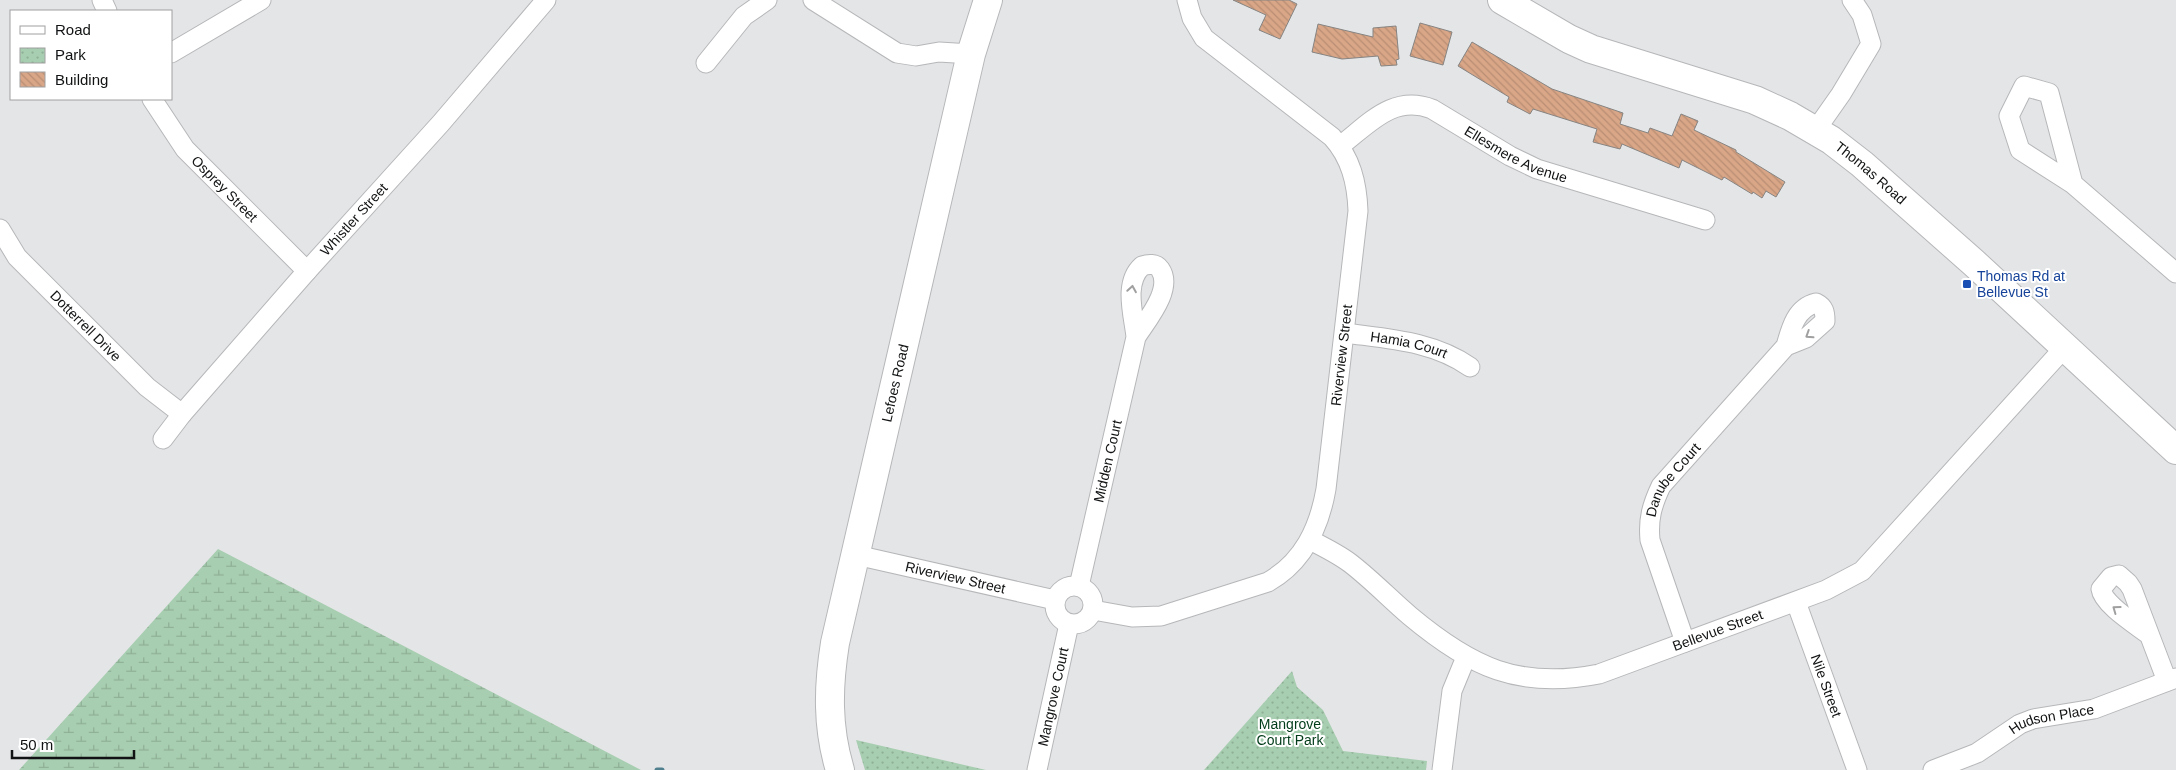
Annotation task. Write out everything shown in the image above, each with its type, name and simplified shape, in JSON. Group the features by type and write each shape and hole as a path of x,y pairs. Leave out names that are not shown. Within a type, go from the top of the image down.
{"main road":[{"name":"Lefoes Road","path":"840,770 831,736 829,694 835,643 971,54 988,0"},
{"name":"Thomas Road","path":"1502,0 1569,39 1591,49 1755,100 1790,116 1831,140 1868,169 1974,262 2176,450"}],"street":[{"path":"172,52 261,0"},
{"name":"Whistler Street","path":"163,438 306,271 440,123 546,0"},
{"path":"706,63 744,16 767,0"},
{"path":"813,0 897,53 916,56 946,52 971,54"},
{"name":"Riverview Street","path":"1093,610 1132,617 1161,616 1192,608 1268,582 1283,574 1298,559 1310,540 1318,523 1326,490 1358,204 1351,166 1340,146 1321,128 1204,38 1192,18 1187,0"},
{"path":"1816,131 1871,44 1862,15 1852,0"},
{"path":"2073,184 2049,93 2024,86 2009,116 2020,150 2073,184 2176,273"},
{"name":"Osprey Street","path":"153,100 185,149 306,271"},
{"name":"Ellesmere Avenue","path":"1340,146 1381,114 1394,107 1419,104 1510,156 1537,169 1705,220"},
{"name":"Dotterrell Drive","path":"0,229 17,257 148,387 182,414"},
{"name":"Hamia Court","path":"1345,333 1407,342 1432,348 1455,356 1470,367"},
{"name":"Midden Court","path":"1079,586 1136,338"},
{"name":"Danube Court","path":"1685,642 1650,540 1648,523 1652,503 1661,486 1786,346"},
{"name":"Bellevue Street","path":"1310,540 1351,564 1410,617 1466,657 1499,672 1538,680 1578,678 1599,674 1796,602 1847,581 1862,571 2065,347"},
{"name":"Riverview Street","path":"856,555 1055,600"},
{"path":"1079,586 1085,588 1092,598 1093,610 1087,620 1076,624 1069,624 1059,618 1056,612 1055,600 1067,587 1079,586"},
{"name":"Nile Street","path":"1796,602 1857,770"},
{"name":"Mangrove Court","path":"1037,770 1069,624"},
{"path":"2148,634 2171,679"},
{"path":"1442,770 1452,690 1466,657"},
{"name":"Hudson Place","path":"1932,770 1977,753 2020,724 2033,718 2094,709 2171,679"}],"green space":[{"path":"218,549 641,770 19,770"},
{"name":"Mangrove Court Park","path":"1292,671 1297,687 1323,710 1343,751 1427,761 1426,770 1204,770"},
{"path":"856,740 986,770 865,770"}],"building":[{"path":"1233,0 1289,0 1297,4 1280,39 1259,30 1266,15"},
{"path":"1420,23 1452,32 1443,65 1410,56"},
{"path":"1318,24 1373,37 1373,28 1396,26 1399,59 1396,60 1397,65 1381,66 1378,56 1342,59 1312,52"},
{"path":"1472,42 1552,89 1623,113 1620,124 1648,133 1650,128 1672,136 1681,114 1698,121 1694,130 1736,150 1736,152 1785,182 1776,197 1766,191 1762,198 1724,177 1722,180 1682,160 1679,168 1622,144 1620,149 1593,142 1597,129 1533,109 1530,114 1507,102 1509,97 1458,66"}],"waterway":[{"path":"657,770 662,770"}],"place":[{"name":"Thomas Rd at Bellevue St","path":"1967,284"}]}
